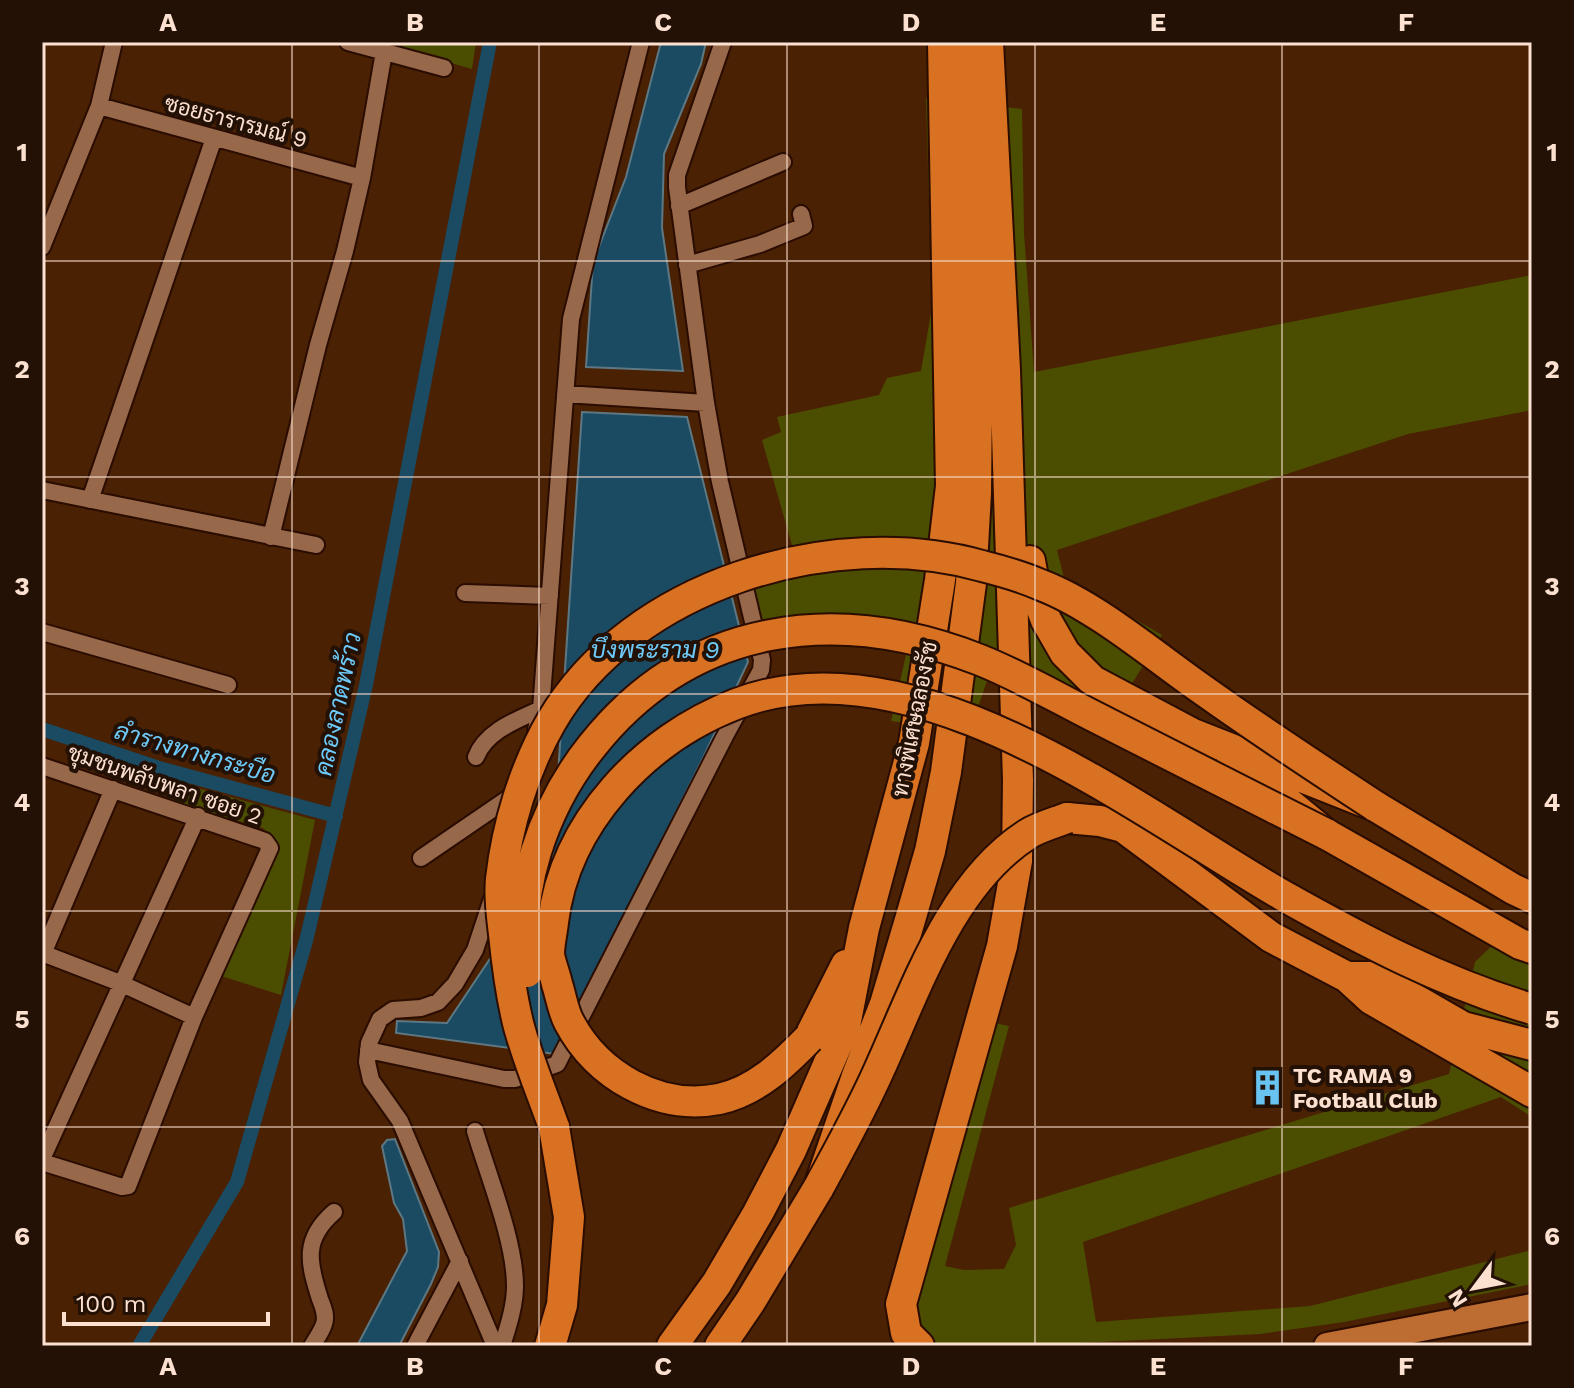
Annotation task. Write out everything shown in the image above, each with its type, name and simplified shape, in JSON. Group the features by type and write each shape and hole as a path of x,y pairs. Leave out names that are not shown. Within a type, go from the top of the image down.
{"highway":[{"name":"ทางพิเศษฉลองรัช","path":"672,1346 717,1283 791,1150 845,1026 864,928 914,743 940,580 951,486 943,42"},
{"name":"ทางพิเศษฉลองรัช","path":"720,1346 819,1187 885,1004 930,851 946,772 967,615 976,493 977,395 966,42"},
{"path":"919,1346 906,1333 901,1304 1002,946 1017,861 1018,780 1005,370 988,42"},
{"path":"1005,370 1029,533 1030,566 1046,620 1065,653 1093,681 1193,734 1375,806"},
{"path":"554,1127 518,1023 507,960 500,882 513,814 551,723 599,661 634,632 669,610 755,570 835,554 903,553 979,565 1043,585 1123,633 1375,806 1532,898"},
{"path":"550,1346 562,1305 569,1217 525,962 528,887 553,806 576,766 603,732 633,701 676,671 724,648 772,632 845,628 894,633 981,660 1326,834 1532,948"},
{"path":"864,928 809,1038 784,1064 754,1085 719,1099 658,1098 629,1084 592,1055 567,1020 549,954 556,904 569,861 616,786 658,747 688,727 738,703 822,686 883,692 970,719 1095,780 1280,894 1388,953 1493,998 1532,1009"},
{"path":"1193,734 1275,792 1326,834"},
{"path":"819,1187 873,1085 952,916 987,869 1030,832 1067,818 1123,827 1271,937 1347,977 1371,999 1532,1092"},
{"path":"1388,953 1422,989 1532,1038"},
{"path":"1347,977 1376,977 1463,1027 1532,1045"}],"main road":[{"path":"1327,1346 1428,1337 1532,1307"}],"street":[{"path":"42,247 99,106 114,42"},
{"path":"348,42 444,68"},
{"path":"495,1346 400,1121 371,1080 368,1050 380,1019 393,1010 421,1008 438,1002 455,984 475,950 489,911 516,793 541,709 571,319 641,42"},
{"path":"368,1050 504,1079 515,1079 557,1064 761,670 762,660 720,482 706,403 677,175 723,42"},
{"path":"271,537 362,178 384,52"},
{"name":"ซอยธารารมณ์ 9","path":"99,106 362,178"},
{"path":"90,500 214,138"},
{"path":"679,206 783,162"},
{"path":"687,265 760,244 804,226 801,214"},
{"path":"565,394 706,403"},
{"path":"42,490 316,545"},
{"path":"465,593 550,596"},
{"path":"42,632 228,685"},
{"path":"476,757 480,745 490,736 541,709"},
{"name":"ชุมชนพลับพลา ซอย 2","path":"42,766 198,816 265,841 270,848 194,1017"},
{"path":"113,789 42,954 120,983 194,1017 131,1181 128,1186 122,1187 42,1160 120,983 198,816"},
{"path":"421,858 516,793"},
{"path":"475,1131 511,1253 515,1287 511,1318 502,1346"},
{"path":"312,1346 325,1323 325,1313 310,1257 311,1241 319,1225 334,1212"},
{"path":"415,1346 460,1261"}],"shaded area":[{"path":"377,42 476,42 472,69"},
{"path":"926,98 1022,109 1024,233 1034,372 1532,275 1532,410 1408,434 1057,550 1064,578 1162,635 1112,716 995,657 970,731 891,721 911,633 760,629 745,561 794,552 762,440 781,432 777,417 879,395 887,378 921,371 932,307"},
{"path":"175,782 315,820 281,995 221,976 273,852 274,839 263,828 167,800"},
{"path":"1507,931 1532,937 1532,1117 1501,1097 1083,1242 1096,1322 1310,1306 1532,1250 1532,1284 1344,1322 1260,1334 935,1346 921,1336 910,1321 990,1022 1009,1026 945,1266 964,1270 1004,1269 1016,1245 1009,1208 1449,1074 1475,962"}],"water":[{"path":"661,42 706,42 701,64 664,154 662,228 683,371 586,367 593,262 626,177"},
{"name":"บึงพระราม 9","path":"582,412 687,417 748,662 555,1054 396,1033 397,1021 447,1023 552,866"},
{"path":"395,1139 439,1252 438,1267 399,1346 357,1346 407,1251 403,1219 394,1203 382,1146 387,1140"}],"waterway":[{"name":"คลองลาดพร้าว","path":"139,1346 237,1182 307,937 366,685 490,42"},
{"name":"ลำรางทางกระบือ","path":"42,729 159,768 336,816"}],"place":[{"name":"TC RAMA 9 Football Club","path":"1267,1088"}]}
